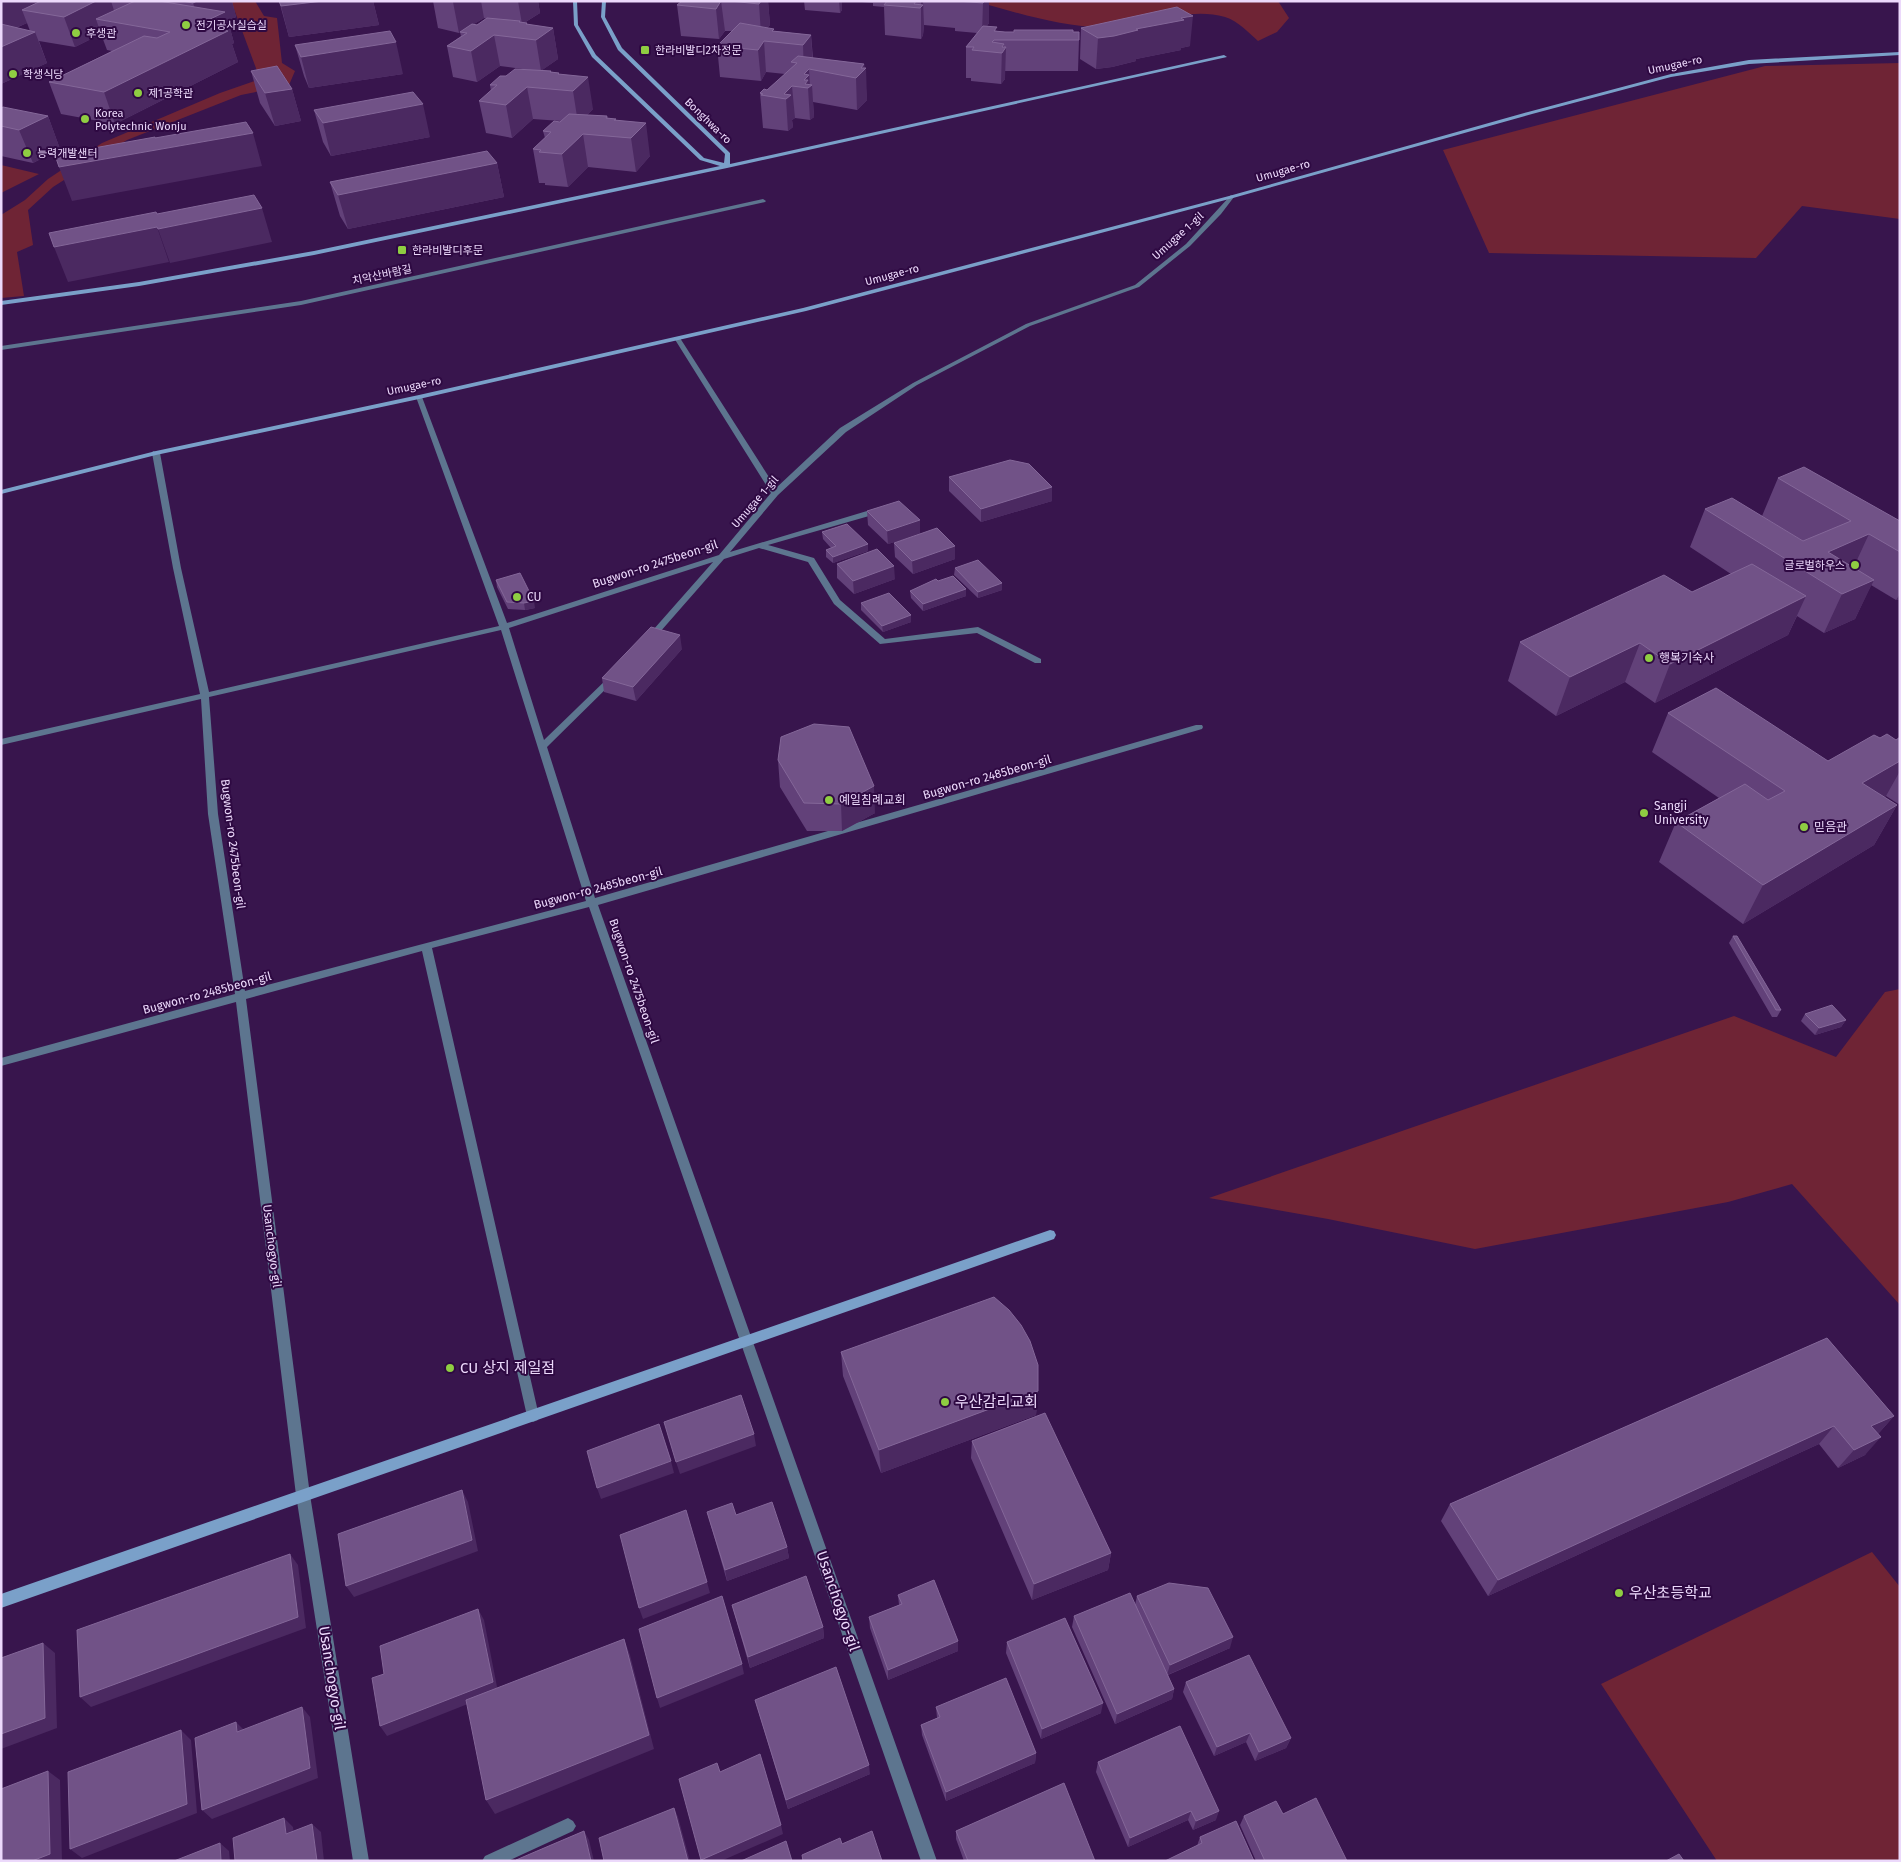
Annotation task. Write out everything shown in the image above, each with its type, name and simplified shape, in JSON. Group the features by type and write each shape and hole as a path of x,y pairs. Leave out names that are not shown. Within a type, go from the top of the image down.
{"street":[{"name":"Bonghwa-ro","path":"575,1 576,25 594,56 702,159 727,166 728,154 620,49 603,17 604,1"},
{"name":"Umugae-ro","path":"1,492 156,453 419,397 804,310 1231,197 1530,113 1671,76 1749,62 1900,53"},
{"path":"1,303 139,284 314,253 1224,58"},
{"name":"Umugae 1-gil","path":"643,647 775,494 843,430 915,384 1028,325 1137,286 1188,245 1219,213 1231,197"},
{"name":"치악산바람길","path":"1,348 302,303 763,201"},
{"path":"677,338 775,494"},
{"name":"Bugwon-ro 2475beon-gil","path":"419,397 504,627 592,904 747,1341"},
{"path":"156,453 177,568 205,694"},
{"name":"Bugwon-ro 2475beon-gil","path":"1,742 504,627 759,545 886,508"},
{"path":"759,545 811,560 838,602 883,642 978,630 1038,661"},
{"path":"542,747 616,675"},
{"name":"Bugwon-ro 2475beon-gil","path":"205,694 213,814 241,997"},
{"name":"Bugwon-ro 2485beon-gil","path":"1,1062 426,946 592,904 1199,727"},
{"path":"426,946 533,1416"},
{"name":"Usanchogyo-gil","path":"241,997 303,1495 361,1861"},
{"path":"1,1601 1050,1235"},
{"name":"Usanchogyo-gil","path":"747,1341 929,1861"},
{"path":"490,1861 568,1826"}],"shaded area":[{"path":"231,1 255,1 264,16 277,18 282,63 295,71 289,85 241,95 127,140 53,187 28,210 33,245 17,252 24,296 1,298 1,215 25,200 48,179 102,143 220,93 260,79"},
{"path":"974,1 1278,1 1289,18 1277,32 1258,41 1234,21 1211,14 1182,15 1126,26 1094,27 1060,23"},
{"path":"1900,63 1900,219 1802,206 1756,258 1489,253 1443,150 1765,66"},
{"path":"1,165 39,174 1,193"},
{"path":"1900,989 1900,1305 1792,1184 1728,1202 1475,1249 1328,1219 1209,1198 1734,1016 1836,1057 1885,992"},
{"path":"1872,1552 1900,1587 1900,1861 1717,1861 1601,1684"}],"building":[{"path":"41,1 96,1 64,17 22,10"},
{"path":"135,1 159,1 225,12 206,21 213,23 203,27 228,31 104,92 49,82 144,36 157,38 170,32 96,19"},
{"path":"279,1 323,1 281,6"},
{"path":"682,1 721,1 716,9 677,5"},
{"path":"730,1 761,1 759,4"},
{"path":"887,1 916,1 914,4 923,5 920,8 884,5"},
{"path":"957,1 984,1 983,3"},
{"path":"1177,7 1193,16 1181,18 1184,20 1098,38 1081,28"},
{"path":"487,18 520,21 526,24 553,28 536,40 494,35 471,51 447,46 467,33 460,32 472,24 477,25"},
{"path":"740,23 774,29 772,31 811,35 803,45 764,41 758,50 717,46"},
{"path":"1,24 35,32 1,47"},
{"path":"983,26 997,27 994,31 1005,32 1014,32 1014,30 1073,30 1073,32 1079,32 1079,40 994,40 992,42 1004,44 1002,47 1006,47 1002,53 972,50 974,47 966,47"},
{"path":"390,31 396,42 301,57 295,45"},
{"path":"798,56 864,64 861,68 866,68 856,78 809,69 804,74 809,75 804,80 808,80 805,84 812,85 808,88 792,86 784,94 791,95 786,99 761,95 763,94 760,93 764,89 767,90 797,63 791,62"},
{"path":"277,66 292,89 265,93 251,71"},
{"path":"515,69 551,71 558,74 588,77 573,91 527,87 506,105 479,101 497,85 490,85 500,76 506,76"},
{"path":"413,92 423,104 323,123 314,110"},
{"path":"1,108 48,116 19,130 1,126"},
{"path":"569,114 607,116 606,118 616,119 614,120 646,123 631,138 583,134 562,154 539,152 541,150 533,149 551,132 543,131 554,121 560,122"},
{"path":"246,122 253,133 59,167 55,155 155,137"},
{"path":"487,151 497,163 338,195 330,182"},
{"path":"254,195 262,208 158,229 157,227 54,247 49,233 156,212 157,214"},
{"path":"1010,460 1029,464 1052,487 981,509 949,477"},
{"path":"1804,467 1900,521 1900,552 1869,534 1828,552 1874,580 1842,594 1705,509 1732,498 1803,541 1851,521 1778,478"},
{"path":"899,501 920,520 887,531 867,511"},
{"path":"847,524 868,544 833,557 826,550 836,546 822,532"},
{"path":"937,528 955,546 912,561 894,543"},
{"path":"877,549 894,566 853,581 837,564"},
{"path":"978,560 1002,583 978,592 955,568"},
{"path":"1752,564 1806,596 1670,664 1640,643 1570,677 1520,642 1664,575 1692,592"},
{"path":"520,573 534,601 524,603 507,602 496,580"},
{"path":"953,576 966,589 923,604 910,591 936,579 938,581"},
{"path":"889,593 911,615 882,626 861,603"},
{"path":"651,627 680,635 633,687 602,678"},
{"path":"1716,688 1828,761 1874,735 1880,738 1887,734 1896,740 1900,737 1900,761 1862,783 1897,805 1763,885 1676,822 1745,784 1768,800 1785,791 1668,713"},
{"path":"814,724 849,727 874,786 841,804 804,803 778,760 781,737"},
{"path":"1733,936 1737,936 1781,1010 1776,1010"},
{"path":"1832,1005 1846,1020 1819,1028 1805,1014"},
{"name":"우산감리교회","path":"994,1297 1009,1310 1021,1325 1030,1341 1038,1365 1038,1391 879,1450 841,1352"},
{"path":"1827,1338 1894,1416 1871,1426 1881,1437 1854,1450 1834,1426 1498,1580 1450,1504"},
{"path":"741,1395 754,1434 676,1462 664,1422"},
{"path":"1045,1413 1111,1553 1034,1584 972,1441"},
{"path":"659,1424 671,1461 597,1488 587,1451"},
{"path":"462,1490 472,1540 346,1586 338,1534"},
{"path":"772,1502 787,1547 725,1570 707,1512 732,1503 736,1515"},
{"path":"686,1510 707,1582 639,1608 620,1535"},
{"path":"290,1554 298,1617 80,1697 77,1630"},
{"path":"806,1576 823,1627 748,1657 732,1605"},
{"path":"934,1580 958,1641 888,1670 869,1617 902,1604 898,1595"},
{"path":"1169,1583 1208,1588 1233,1637 1170,1665 1137,1596"},
{"path":"1130,1593 1174,1689 1117,1714 1074,1616"},
{"path":"722,1596 742,1664 657,1698 639,1629"},
{"path":"478,1609 493,1682 380,1726 372,1678 384,1674 380,1646"},
{"path":"1065,1618 1103,1703 1042,1729 1007,1642"},
{"path":"624,1639 649,1735 486,1800 466,1700"},
{"path":"43,1643 45,1718 1,1734 1,1658"},
{"path":"1249,1655 1291,1738 1259,1752 1250,1733 1217,1747 1186,1682"},
{"path":"836,1667 869,1765 786,1800 755,1700"},
{"path":"1006,1678 1036,1753 946,1792 921,1725 940,1717 936,1707"},
{"path":"302,1707 310,1768 202,1810 195,1738 236,1722 237,1732"},
{"path":"1180,1726 1219,1811 1196,1821 1191,1811 1130,1838 1098,1762"},
{"path":"181,1730 187,1804 70,1849 68,1772"},
{"path":"760,1754 781,1825 701,1860 679,1779 717,1763 720,1772"},
{"path":"48,1771 50,1854 32,1861 1,1861 1,1789"},
{"path":"1064,1783 1095,1861 968,1861 956,1831"},
{"path":"1316,1798 1347,1861 1265,1861 1244,1816 1276,1801 1283,1814"},
{"path":"674,1808 688,1861 604,1861 599,1838"},
{"path":"284,1818 286,1834 312,1824 317,1861 235,1861 233,1838"},
{"path":"1236,1821 1254,1861 1165,1861 1202,1843 1200,1837"},
{"path":"584,1831 591,1861 516,1861 516,1860"},
{"path":"872,1831 882,1861 803,1861 802,1855 840,1838 842,1844"},
{"path":"786,1841 792,1861 741,1861"},
{"path":"220,1843 221,1861 174,1861"},
{"path":"1679,1854 1684,1861 1666,1861"}],"place":[{"name":"전기공사실습실","path":"186,25"},
{"name":"후생관","path":"76,33"},
{"name":"한라비발디2차정문","path":"645,50"},
{"name":"학생식당","path":"13,74"},
{"name":"제1공학관","path":"138,93"},
{"name":"Korea Polytechnic Wonju","path":"85,119"},
{"name":"능력개발샌터","path":"27,153"},
{"name":"한라비발디후문","path":"402,250"},
{"name":"글로벌하우스","path":"1855,565"},
{"name":"CU","path":"517,597"},
{"name":"행복기숙사","path":"1649,658"},
{"name":"예일침례교회","path":"829,800"},
{"name":"Sangji University","path":"1644,813"},
{"name":"믿음관","path":"1804,827"},
{"name":"CU 상지 제일점","path":"450,1368"},
{"name":"우산감리교회","path":"945,1402"},
{"name":"우산초등학교","path":"1619,1593"}]}
